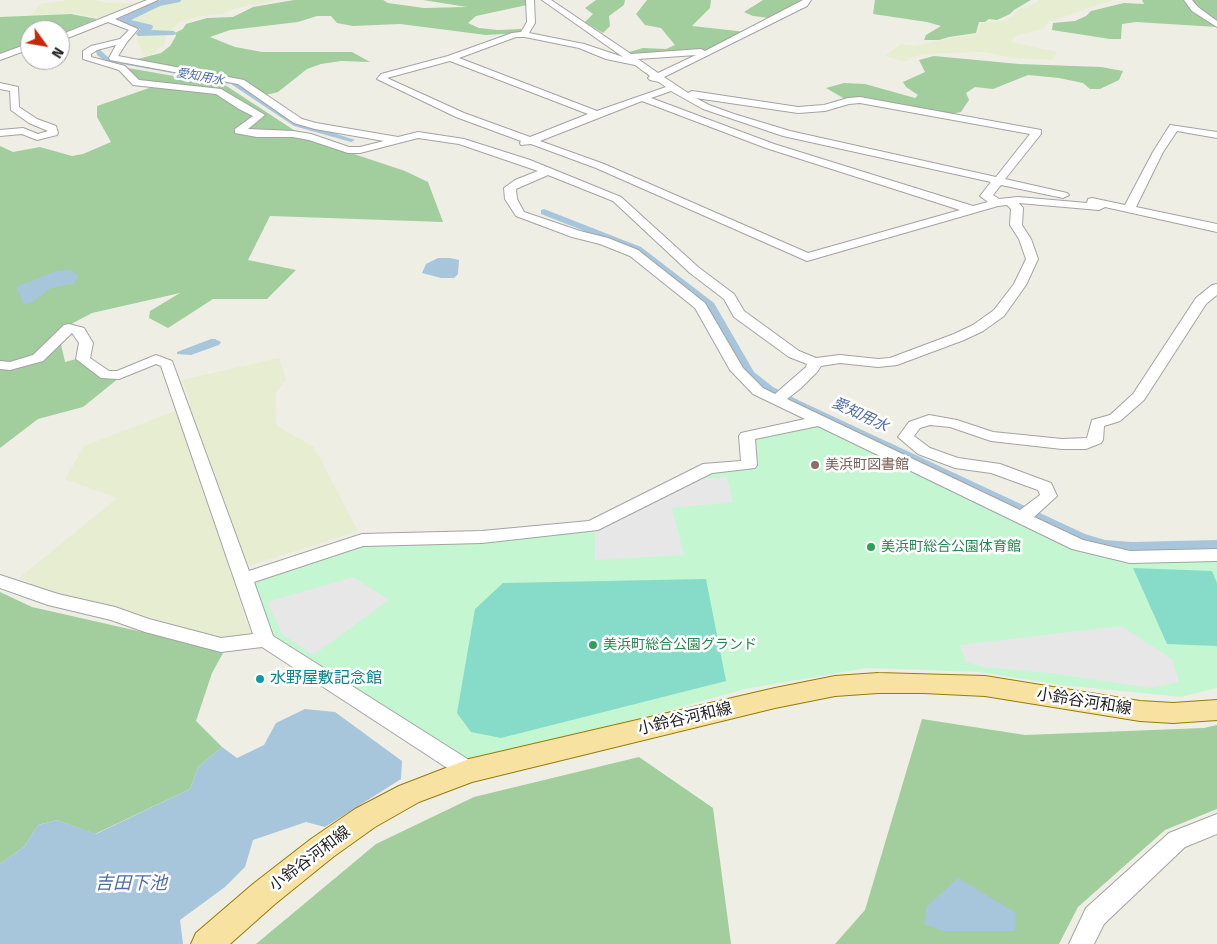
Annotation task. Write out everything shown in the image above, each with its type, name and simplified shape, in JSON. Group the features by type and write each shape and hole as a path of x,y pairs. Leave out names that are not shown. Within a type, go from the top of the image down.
{"main road":[{"name":"小鈴谷河和線","path":"207,944 264,894 322,848 365,818 409,794 470,771 766,700 835,686 887,683 985,686 1140,711 1173,713 1217,710"}],"street":[{"path":"70,34 154,0"},
{"path":"525,34 526,28 531,23 530,0"},
{"path":"537,0 540,4 548,1 633,60 706,107 754,125 845,147 1217,228"},
{"path":"502,153 597,114 668,88 653,78 750,32 769,20 804,4 807,0"},
{"path":"1188,0 1217,25"},
{"path":"108,18 134,29 123,41 114,58 241,82 298,121 315,126 398,140"},
{"path":"708,52 633,60 609,57 581,46 555,42 525,34 515,35 451,58 384,76 382,79 460,115 606,169 807,257 1003,202 1036,201 1099,207 1102,203"},
{"path":"123,41 94,48 86,53 87,59 122,68 136,83 218,91 242,107 260,115 239,131 311,137 348,150 360,150 418,135 460,141 502,153 617,199 694,270 726,294 739,314 794,354 815,362 840,359 878,363 892,362 959,337 978,328 999,313 1020,285 1032,259 1025,239 1016,225 1017,208 986,196 1037,132 860,100 848,101 825,108 798,110 762,103 693,95 689,92 689,87 660,76"},
{"path":"0,57 20,50"},
{"path":"451,58 597,114"},
{"path":"0,86 15,89 14,108 33,121 52,128 52,133 37,137 23,131 0,133"},
{"path":"642,98 770,146 970,210"},
{"path":"1129,209 1158,152 1174,127 1217,136"},
{"path":"547,171 519,182 510,188 511,199 520,214 576,234 604,241 634,253 700,306 737,370 758,390 781,396 819,420 1027,513 1070,542 1110,554 1130,557 1217,555"},
{"path":"1027,513 1049,496 1045,487 994,468 955,463 924,451 906,437 914,425 929,420 952,423 991,436 1062,444 1086,444 1095,440 1097,424 1115,418 1139,397 1201,301 1217,288"},
{"path":"0,365 10,366 38,358 69,328 80,331 86,343 84,360 106,376 119,375 156,359 167,364 265,640"},
{"path":"781,396 812,369 815,362"},
{"path":"244,578 362,540 482,536 592,526 708,468 749,465 747,436 819,420"},
{"path":"0,581 54,600 115,614 145,625 221,645 265,640 470,771"},
{"path":"1081,944 1095,916 1177,840 1217,824"}],"green space":[{"path":"69,0 135,3 100,18 74,13 32,15 40,4"},
{"path":"179,0 278,0 237,8 222,14 201,16 179,22 166,35 164,47 157,48 158,51 151,55 144,56 136,38 147,32 151,27 125,19 156,4"},
{"path":"294,0 383,0 388,3 424,8 467,7 423,0 526,0 527,5 476,16 468,23 479,28 498,30 521,29 521,33 486,35 400,24 353,26 337,23 331,16 317,16 298,22 230,30 210,37 235,47 262,52 352,52 370,62 341,61 321,64 307,69 278,92 266,95 245,80 134,60 161,53 170,46 176,36 175,33 183,29 186,24 207,18 233,17 253,7"},
{"path":"596,0 625,0 624,5 609,16 610,26 603,33 585,22 593,14 585,8"},
{"path":"647,0 711,0 710,8 692,26 746,32 707,50 632,56 629,52 643,48 666,49 675,45 661,28 645,25 636,14"},
{"path":"763,0 802,0 800,4 769,18 753,16 744,12"},
{"path":"875,0 1031,0 997,20 989,19 985,22 979,22 976,33 939,40 924,40 926,35 941,26 927,22 873,14"},
{"path":"1039,0 1113,0 1048,22 1045,28 1015,36 1011,42 1057,52 1053,60 1014,58 984,52 923,54 910,58 908,61 885,56 901,44 915,46 978,34 981,23 1004,20 1014,15 1017,10"},
{"path":"1142,0 1217,0 1217,27 1136,22 1122,24 1121,39 1052,30 1053,23 1075,21 1086,16 1091,11 1124,3 1144,4"},
{"path":"71,14 97,19 70,30 70,20 20,20 20,47 0,54 0,17"},
{"path":"934,56 1019,64 1101,67 1123,71 1119,80 1100,89 1090,89 1083,83 1059,78 1028,75 993,89 975,87 966,93 969,100 961,112 947,115 859,99 845,99 826,88 844,83 865,84 915,98 918,95 906,87 903,82 925,72 919,60"},
{"path":"128,68 225,85 306,138 405,171 428,182 443,222 270,216 248,260 296,270 267,299 213,299 168,328 149,318 150,311 180,293 92,313 58,331 65,362 80,358 119,378 83,407 38,419 0,448 0,146 13,152 40,147 72,156 83,154 111,142 97,117 97,106 158,85 140,81"},
{"path":"279,358 286,380 275,394 277,426 314,447 358,531 230,572 250,632 223,639 118,608 57,595 19,578 117,498 65,479 84,446 191,405 182,380"},
{"path":"819,424 1060,542 1097,555 1128,561 1217,559 1217,688 1181,697 1060,685 979,672 867,668 745,689 476,765 273,638 250,582 355,547 487,541 596,530 712,470 757,468 751,437"},
{"path":"0,592 32,607 160,636 223,653 212,673 196,721 222,747 198,767 190,789 95,834 57,820 38,825 24,847 0,864"},
{"path":"922,719 1025,735 1204,728 1217,725 1217,809 1165,830 1078,907 1059,944 835,944 865,910"},
{"path":"639,757 713,808 731,944 256,944 376,844 474,797"}],"shaded area":[{"path":"727,477 733,502 672,508 684,555 595,560 595,530 698,479"},
{"path":"1133,568 1212,571 1217,583 1217,646 1167,644"},
{"path":"353,577 389,600 313,655 282,634 267,602"},
{"name":"美浜町総合公園グランド","path":"706,579 726,681 501,738 471,732 457,713 475,609 503,583"},
{"path":"1121,626 1172,659 1179,682 1150,688 1051,673 983,667 966,662 960,645"}],"water":[{"path":"438,258 459,260 458,274 454,278 441,278 422,273 426,264"},
{"path":"72,270 79,277 73,284 51,288 31,303 24,304 16,287 56,271"},
{"path":"211,339 221,342 219,345 191,355 177,354 177,352"},
{"name":"吉田下池","path":"305,709 335,712 402,761 401,779 325,827 306,822 253,840 245,867 225,887 180,920 183,944 0,944 0,864 24,847 38,825 57,820 96,834 190,789 198,767 222,747 237,758 264,745 276,723"},
{"path":"958,878 1016,913 1015,931 944,931 924,924 927,906"}],"waterway":[{"path":"170,33 142,34 148,27 121,20 157,4 176,0"},
{"name":"愛知用水","path":"99,51 100,55 107,60 194,75"},
{"name":"愛知用水","path":"218,80 233,82 297,124 351,140"},
{"name":"愛知用水","path":"544,212 638,249 710,305 750,374 769,389 794,402 1080,537 1105,544 1132,547 1217,544"}],"place":[{"name":"美浜町図書館","path":"815,465"},
{"name":"美浜町総合公園体育館","path":"871,547"},
{"name":"美浜町総合公園グランド","path":"593,645"},
{"name":"水野屋敷記念館","path":"260,679"}]}
